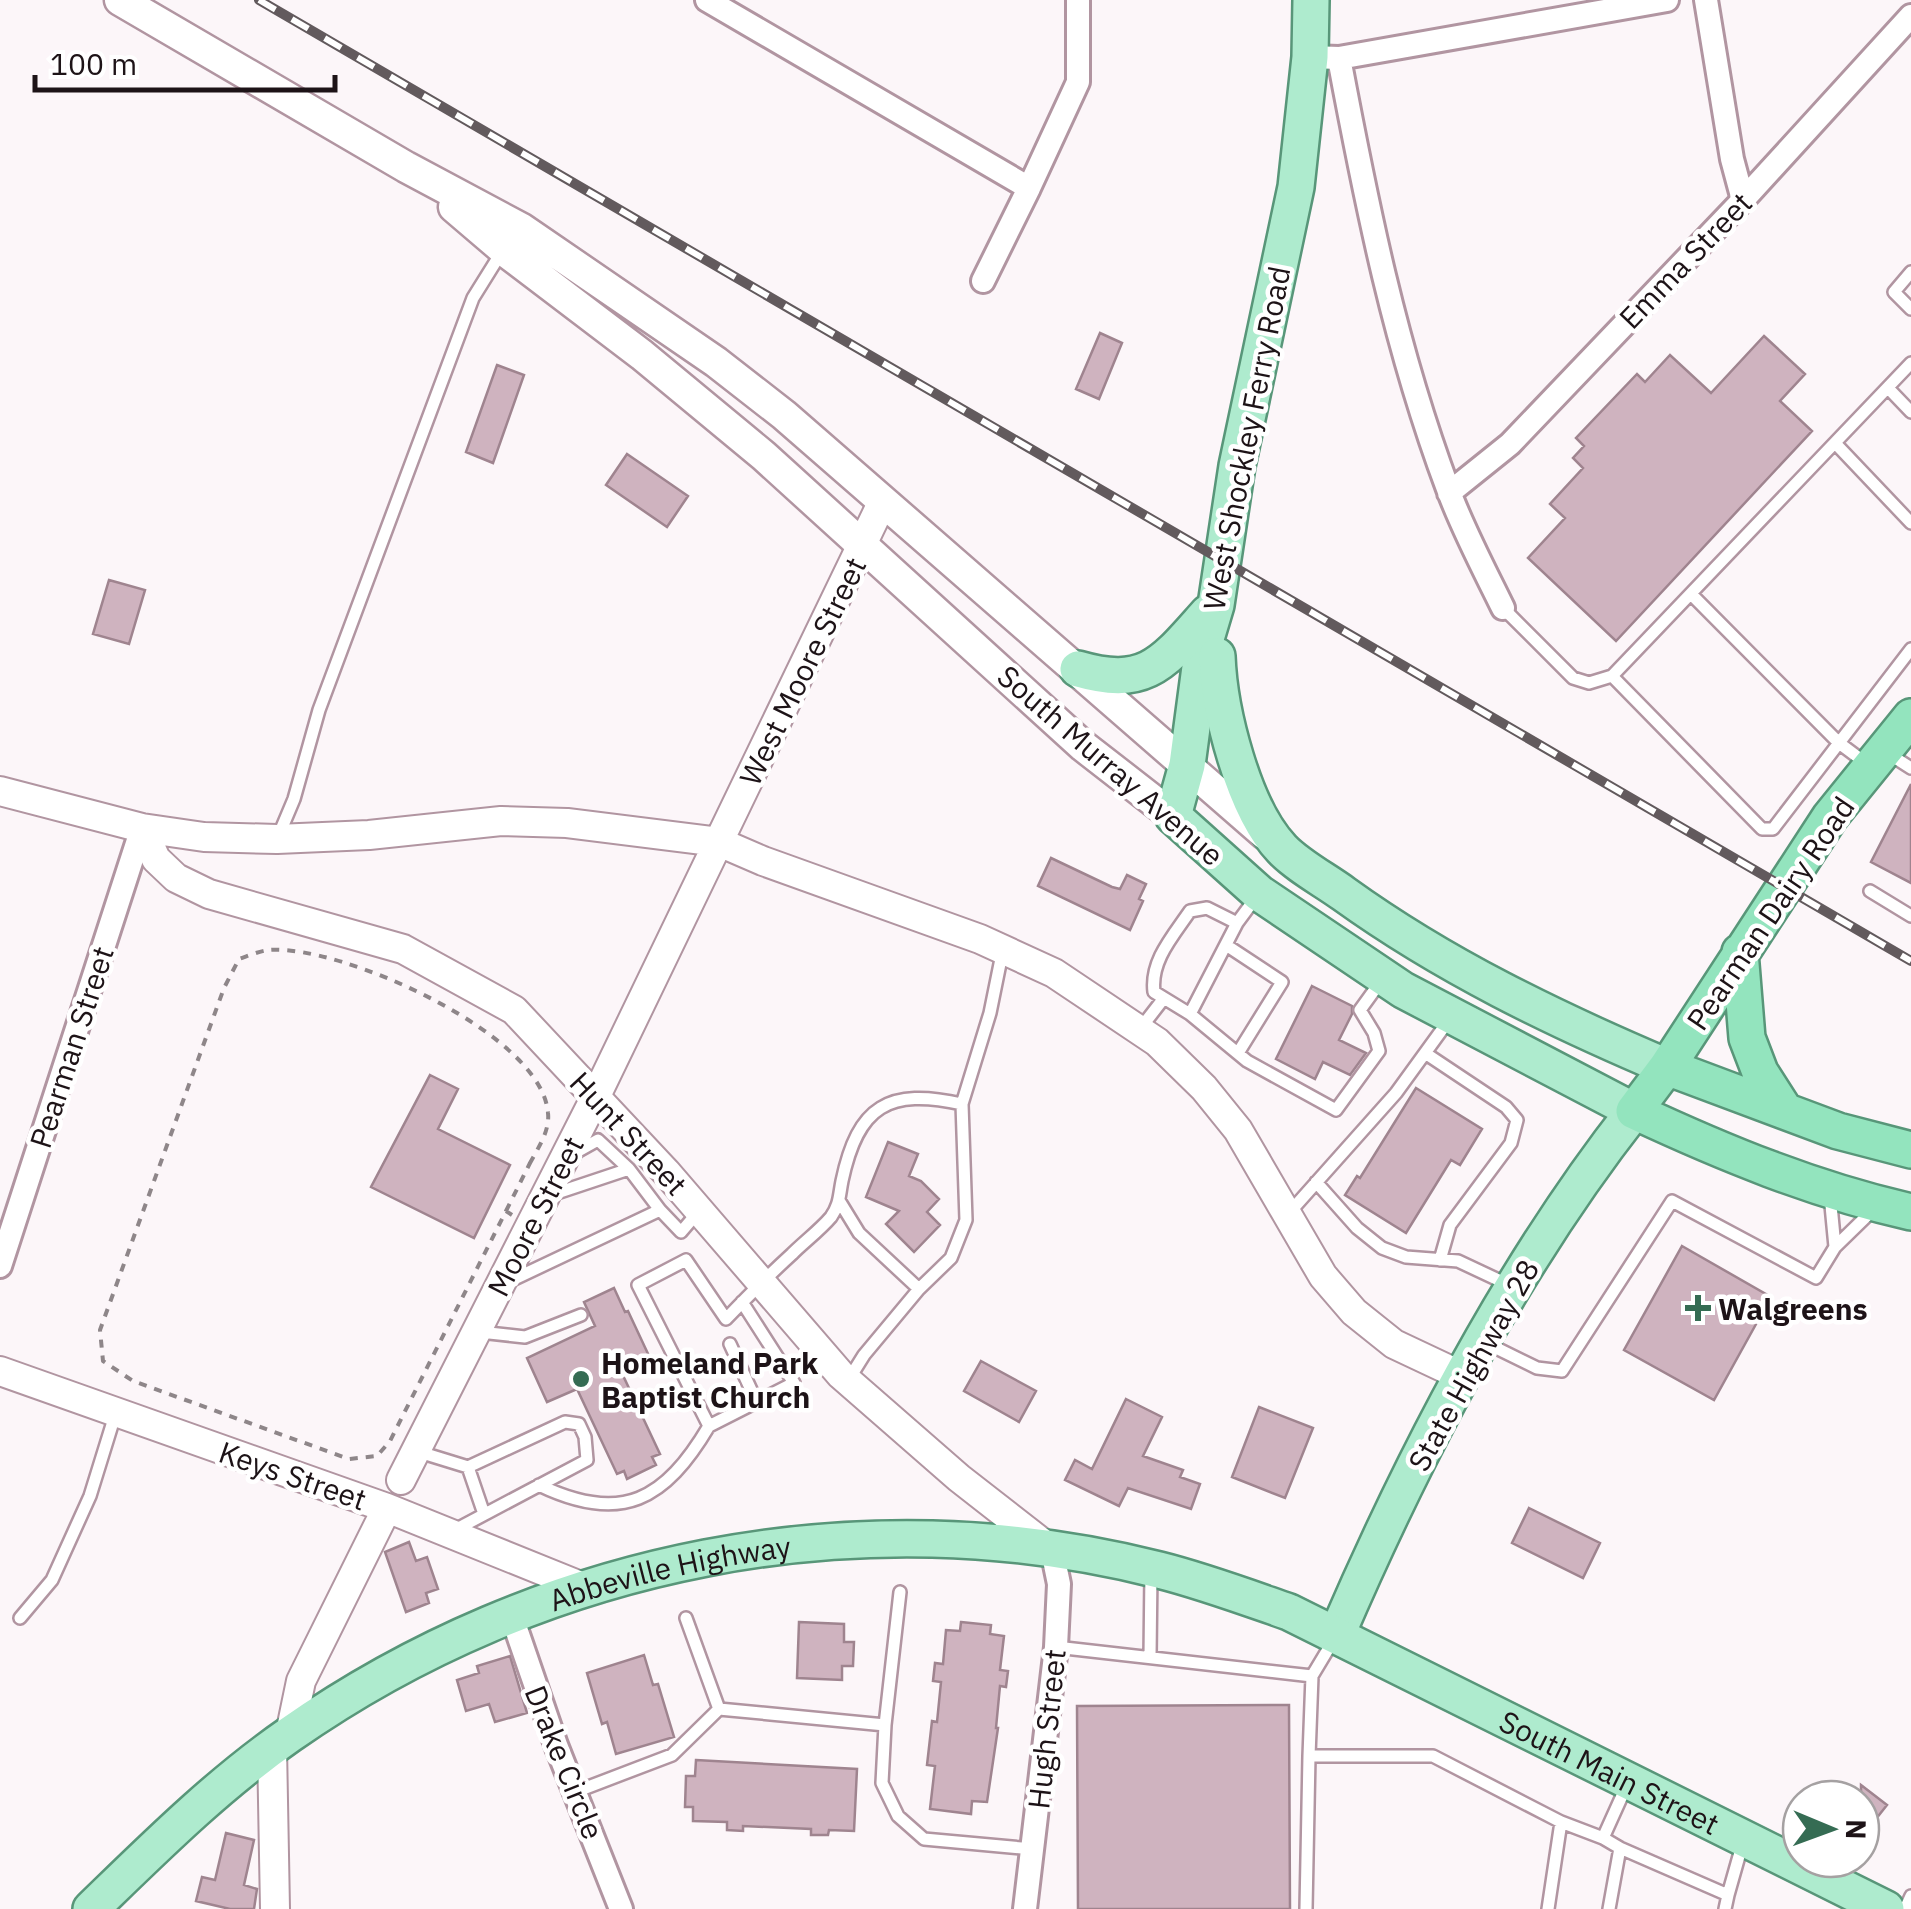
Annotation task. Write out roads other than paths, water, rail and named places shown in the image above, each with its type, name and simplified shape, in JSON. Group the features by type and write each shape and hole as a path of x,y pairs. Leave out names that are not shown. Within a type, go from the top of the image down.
{"highway":[{"name":"Pearman Dairy Road","path":"1634,1111 1667,1067 1830,817 1889,762 1911,718"},
{"path":"1740,952 1746,1038 1760,1072 1785,1112"},
{"name":"South Murray Avenue","path":"1667,1067 1838,1131 1911,1150"},
{"name":"South Murray Avenue","path":"1634,1111 1736,1158 1894,1209"}],"main road":[{"name":"South Murray Avenue","path":"120,0 522,230 716,362 784,415 1282,849 1443,959 1560,1022 1667,1067"},
{"name":"West Shockley Ferry Road","path":"1173,816 1187,765 1202,652 1216,605 1237,466 1324,58 1311,0"},
{"name":"South Murray Avenue","path":"406,166 504,249 642,355 864,544 1082,746 1173,816 1259,893 1384,977 1451,1016 1634,1111"},
{"path":"1078,669 1108,678 1140,676 1176,650 1216,605"},
{"path":"1216,605 1218,693 1246,791 1282,849"},
{"name":"State Highway 28","path":"1338,1634 1366,1566 1464,1377 1575,1189 1634,1111"},
{"name":"Abbeville Highway","path":"90,1909 219,1788 361,1687 510,1614 642,1570 784,1544 907,1538 1052,1550 1151,1568 1260,1602 1338,1634"},
{"name":"South Main Street","path":"1338,1634 1628,1783 1886,1909"}],"street":[{"path":"707,0 1030,188"},
{"path":"983,281 1078,82 1078,0"},
{"path":"1324,58 1667,0"},
{"path":"1706,0 1732,160 1743,200"},
{"name":"Emma Street","path":"1449,493 1510,444 1743,200 1911,16"},
{"name":"West Shockley Ferry Road","path":"1324,58 1409,375 1449,493 1502,608"},
{"name":"West Moore Street","path":"719,842 883,501"},
{"path":"0,791 142,828 204,837 368,835 502,821 566,823 719,842 1002,950 1054,973 1140,1029 1204,1088 1238,1130 1323,1276 1354,1312 1394,1344 1464,1377"},
{"name":"Hunt Street","path":"142,828 156,859 176,878 209,894 403,949 514,1010 699,1210 751,1293 959,1478 1052,1550"},
{"name":"Pearman Street","path":"0,1266 142,828"},
{"name":"Moore Street","path":"401,1480 500,1286 518,1219 596,1096 719,842"},
{"name":"Keys Street","path":"0,1372 387,1508 584,1587"},
{"path":"275,1909 281,1741 301,1681 387,1508"},
{"name":"Hugh Street","path":"1025,1909 1056,1647 1058,1584 1052,1550"},
{"name":"Drake Circle","path":"510,1614 528,1672 621,1909"}],"lane":[{"path":"278,839 294,800 318,710 459,334 473,298 504,249"},
{"path":"1911,272 1894,292 1911,309"},
{"path":"1502,608 1573,678 1589,683 1612,676 1911,363"},
{"path":"1888,388 1911,412"},
{"path":"1835,443 1911,523"},
{"path":"1690,594 1839,743 1889,762"},
{"path":"1612,676 1762,829 1772,828 1911,650"},
{"path":"1870,892 1911,916"},
{"path":"1190,1014 1237,923 1259,893"},
{"path":"1237,923 1207,908 1190,910 1152,975 1154,992 1190,1014 1238,1054 1336,1110 1378,1051 1374,1033 1360,1010 1384,977"},
{"path":"1226,945 1282,982 1238,1054"},
{"path":"848,1381 864,1355 918,1290 951,1258 966,1220 962,1104 990,1012 1002,950"},
{"path":"1140,1029 1164,998"},
{"path":"1289,1213 1371,1122 1451,1016"},
{"path":"1425,1054 1506,1107 1517,1120 1511,1143 1450,1225 1440,1260"},
{"path":"709,1426 638,1285 686,1260 726,1319 830,1218 840,1202 842,1181 861,1128 876,1109 897,1100 928,1096 962,1104"},
{"path":"548,1175 598,1140 629,1169 681,1232 699,1210"},
{"path":"548,1175 629,1169"},
{"path":"1316,1182 1357,1228 1382,1248 1406,1257 1458,1261 1515,1287"},
{"path":"1829,1190 1835,1248"},
{"path":"1484,1342 1536,1368 1562,1370 1672,1201 1816,1278 1835,1248 1894,1209"},
{"path":"840,1202 859,1232 918,1290"},
{"path":"500,1286 660,1210"},
{"path":"539,1484 566,1498 614,1504 646,1497 672,1478 690,1458 709,1426 794,1383 751,1293"},
{"path":"476,1332 525,1337 582,1315"},
{"path":"730,1344 757,1403"},
{"path":"20,1618 52,1580 90,1496 116,1412"},
{"path":"416,1451 468,1467 565,1422 578,1424 585,1437 587,1460 448,1534"},
{"path":"468,1467 484,1514"},
{"path":"1150,1657 1151,1568"},
{"path":"900,1592 882,1783 898,1816 924,1838 1033,1849"},
{"path":"686,1618 719,1710"},
{"path":"1306,1909 1312,1676 1338,1634"},
{"path":"1056,1647 1312,1676"},
{"path":"575,1792 672,1756 719,1710 885,1725"},
{"path":"1309,1756 1434,1756 1726,1902 1744,1839"},
{"path":"1604,1838 1628,1783"},
{"path":"1548,1909 1562,1822"},
{"path":"1609,1909 1620,1848"},
{"path":"1904,1909 1911,1896"}],"railway":[{"path":"259,0 1911,961"}],"place":[{"name":"Walgreens","path":"1698,1308"},
{"name":"Homeland Park Baptist Church","path":"581,1379"}]}
